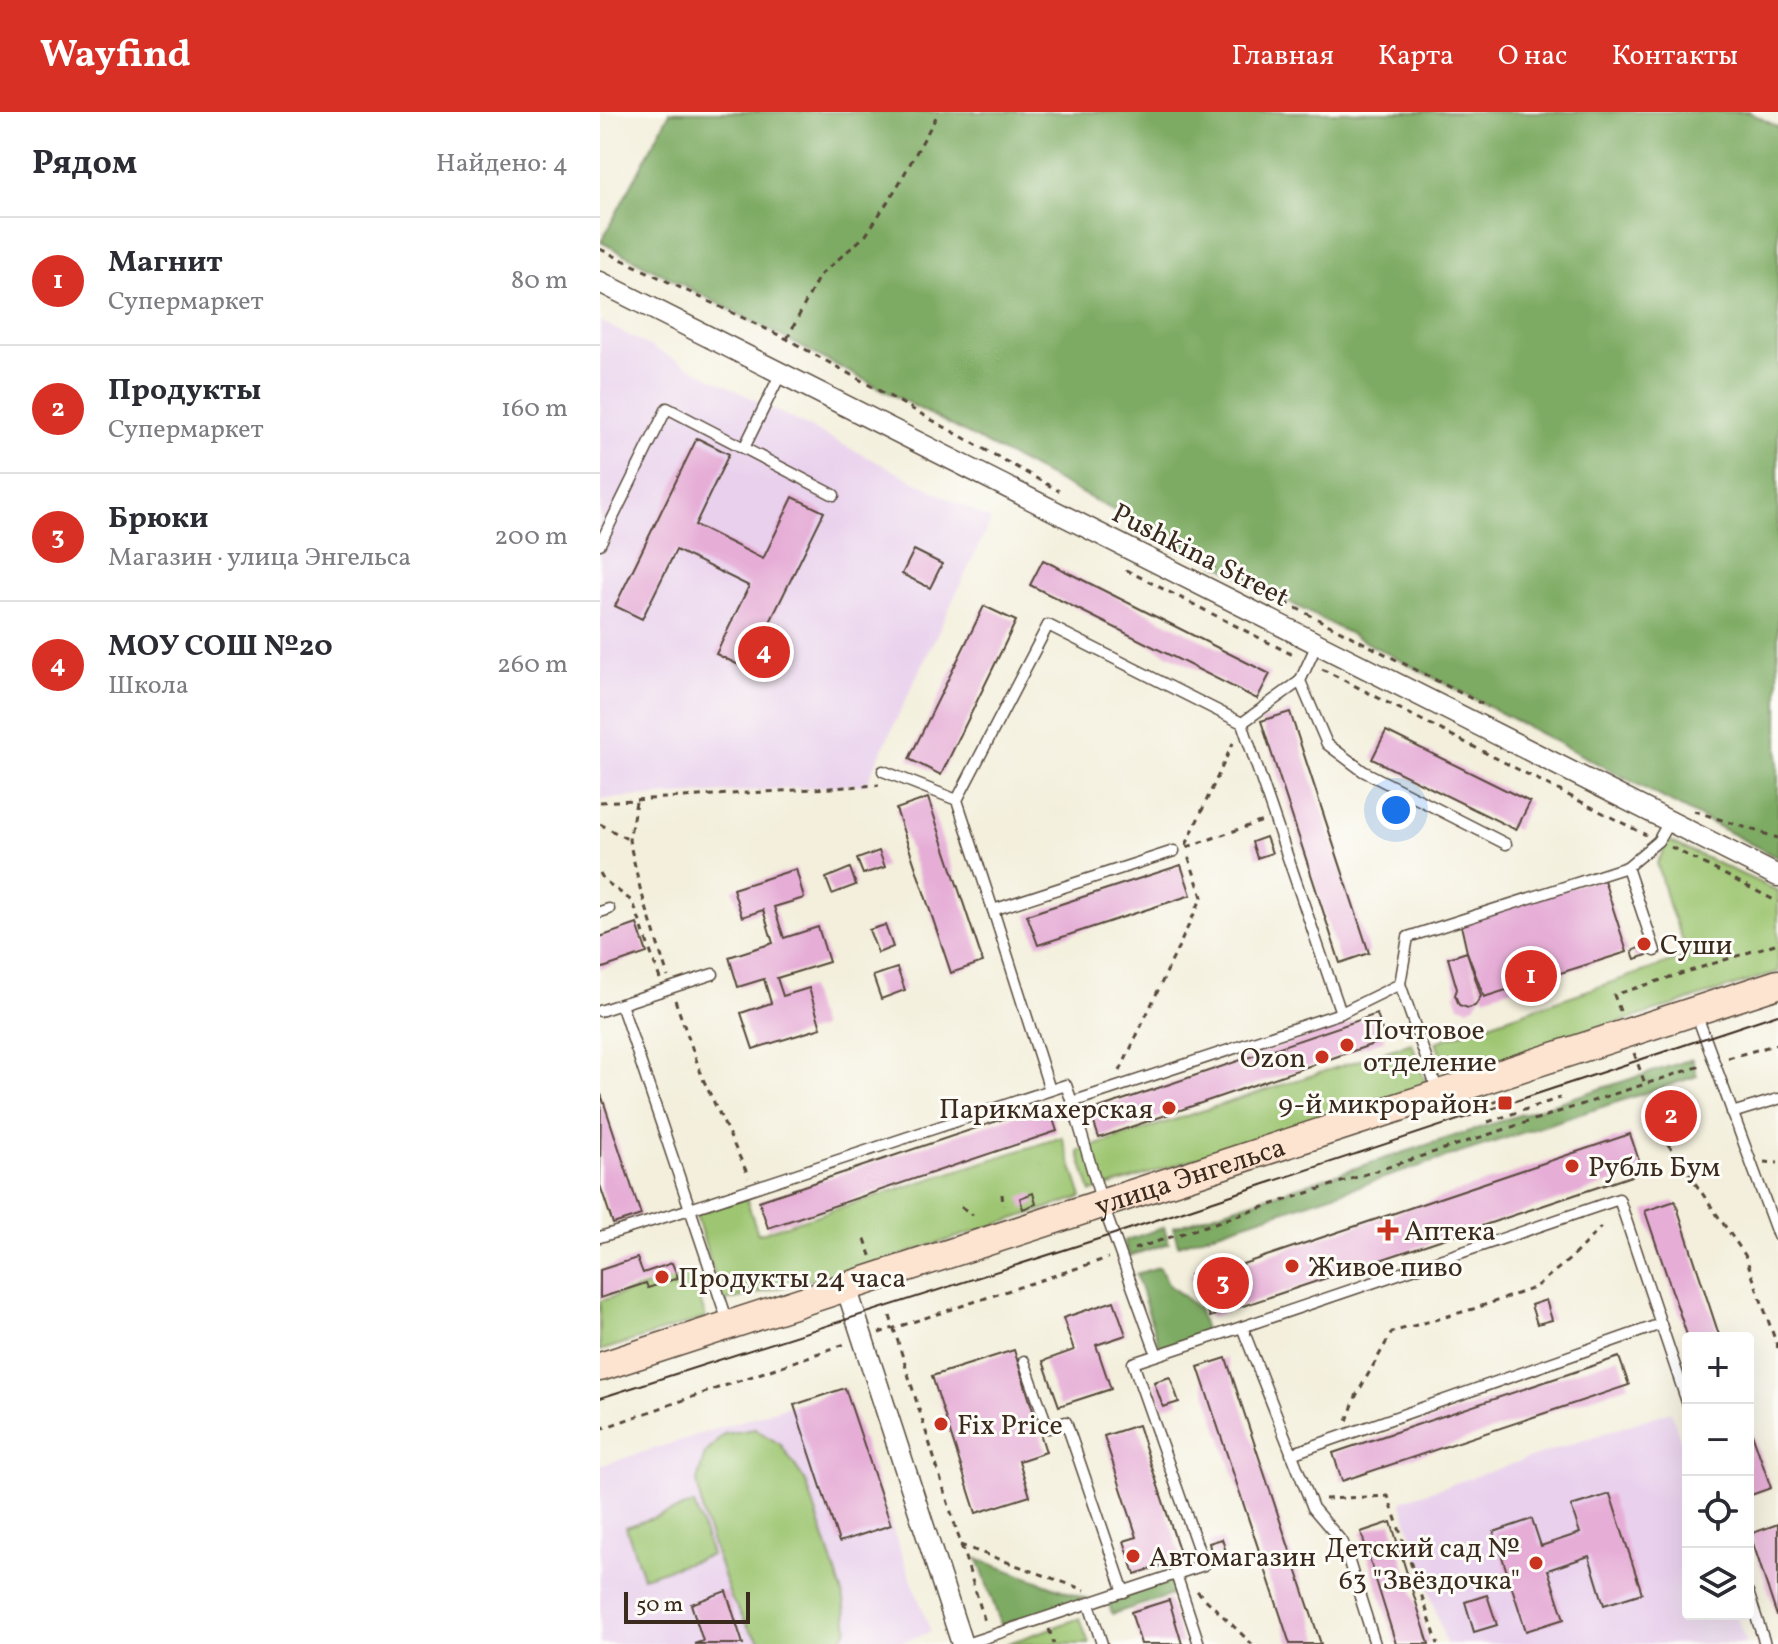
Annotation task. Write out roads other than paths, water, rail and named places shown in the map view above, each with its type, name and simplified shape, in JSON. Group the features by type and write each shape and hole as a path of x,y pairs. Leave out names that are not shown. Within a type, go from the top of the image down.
{"main road":[{"name":"улица Энгельса","path":"600,1367 1778,984"}],"street":[{"name":"Pushkina Street","path":"600,282 781,373 1312,653 1778,876"},
{"path":"846,1287 964,1644"}],"lane":[{"path":"744,448 781,373"},
{"path":"600,544 667,408 834,495"},
{"path":"1050,1090 957,800 1048,625 1242,723 1341,1013"},
{"path":"1242,723 1300,681 1312,653"},
{"path":"1300,681 1327,744 1363,771 1506,844"},
{"path":"883,771 957,800"},
{"path":"1439,1093 1400,984 1408,937 1627,867 1658,841 1669,822"},
{"path":"993,910 1180,849"},
{"path":"1627,867 1655,951"},
{"path":"600,1011 713,974"},
{"path":"1072,1102 1341,1013 1400,984"},
{"path":"621,1004 730,1326"},
{"path":"1695,1010 1778,1236"},
{"path":"600,1237 1066,1085 1102,1203 1157,1355"},
{"path":"1732,1113 1778,1099"},
{"path":"964,1644 1204,1565 1133,1363 1619,1199 1688,1404"},
{"path":"1291,1454 1661,1324"},
{"path":"1242,1327 1309,1500 1343,1543 1375,1644"},
{"path":"1024,1361 1048,1428 1066,1422 1124,1592"},
{"path":"1179,1574 1199,1644"},
{"path":"1089,1604 1102,1644"},
{"path":"1754,1610 1765,1644"}],"tram line":[{"path":"600,1398 1114,1234 1778,1014"}],"place":[{"name":"МОУ СОШ №20","path":"764,652"},
{"name":"Суши","path":"1644,944"},
{"name":"Магнит","path":"1531,976"},
{"name":"Почтовое отделение","path":"1347,1045"},
{"name":"Ozon","path":"1322,1057"},
{"name":"9-й микрорайон","path":"1505,1103"},
{"name":"Парикмахерская","path":"1169,1108"},
{"name":"Продукты","path":"1671,1116"},
{"name":"Рубль Бум","path":"1572,1166"},
{"name":"Аптека","path":"1388,1230"},
{"name":"Живое пиво","path":"1292,1266"},
{"name":"Продукты 24 часа","path":"662,1277"},
{"name":"Брюки","path":"1223,1283"},
{"name":"Fix Price","path":"941,1424"},
{"name":"Автомагазин","path":"1133,1556"},
{"name":"Детский сад № 63 \"Звёздочка\"","path":"1536,1563"}]}
